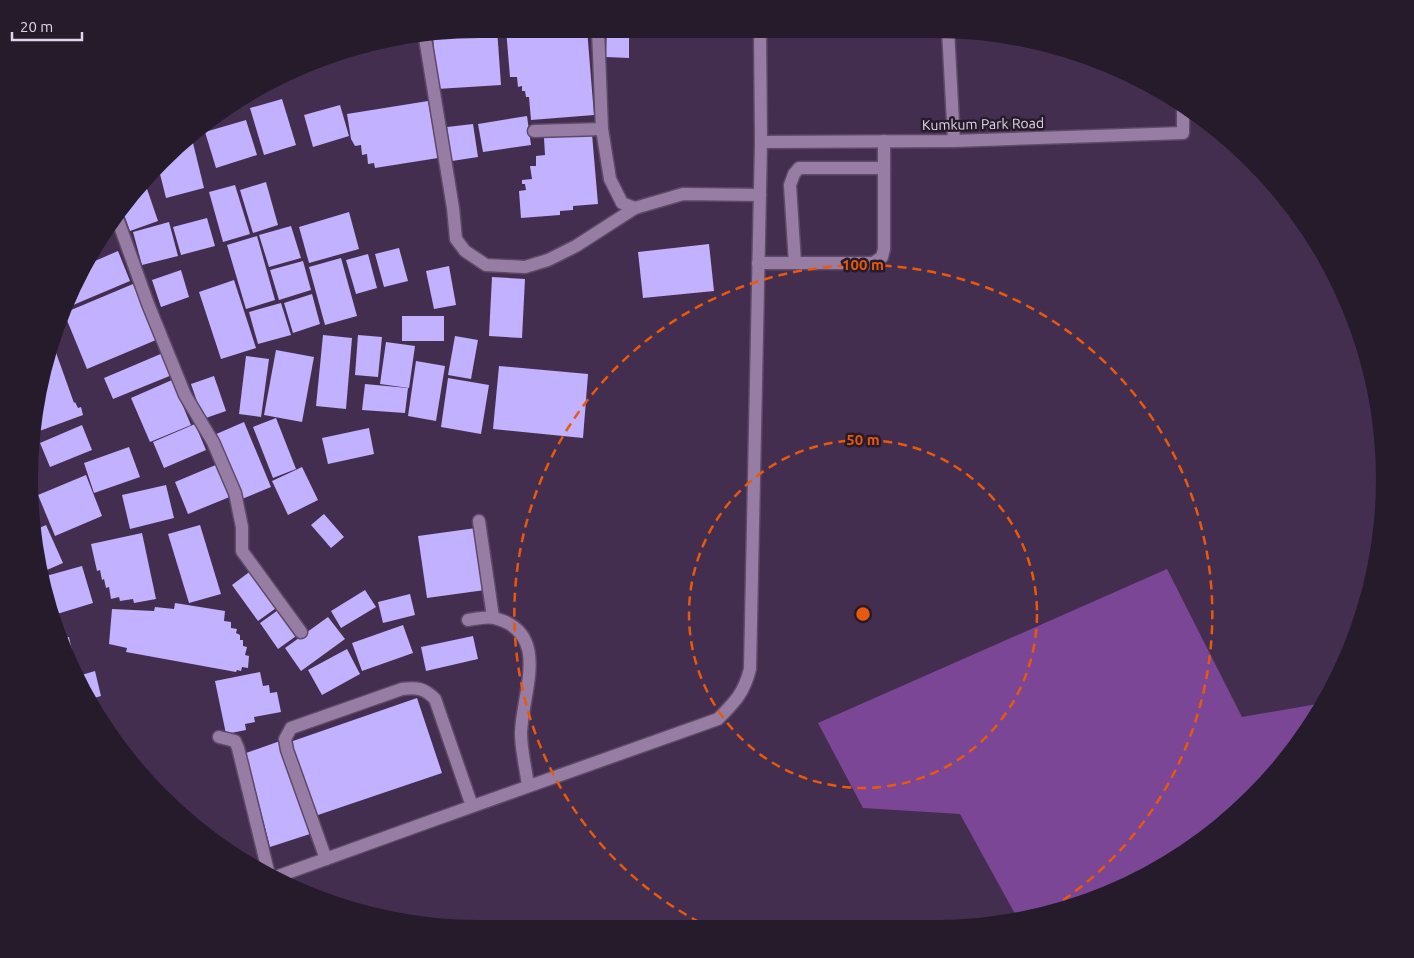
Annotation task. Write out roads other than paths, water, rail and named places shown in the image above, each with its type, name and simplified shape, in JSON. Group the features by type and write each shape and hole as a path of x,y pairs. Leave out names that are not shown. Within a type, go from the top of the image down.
{"street":[{"path":"598,38 602,129 610,180 622,203 635,208"},
{"path":"283,874 718,719 737,701 746,683 750,669 761,142 760,38"},
{"path":"948,38 954,141"},
{"path":"425,41 453,208 456,239 465,251 486,265 525,266 548,260 576,246 635,208 683,194 760,195"},
{"name":"Kumkum Park Road","path":"761,142 954,141 1183,133 1184,115"},
{"path":"534,131 602,129"},
{"path":"758,263 873,263 879,259 884,250 884,141"},
{"path":"795,263 790,185 794,174 799,168 884,168"},
{"path":"119,224 148,304 185,395 213,442 235,494 242,527 242,551 301,632"},
{"path":"479,521 493,617"},
{"path":"468,620 493,617 519,630 528,645 530,658 521,734 528,786"},
{"path":"326,859 287,750 285,739 291,728 402,689 418,687 428,692 434,699 472,806"},
{"path":"219,736 235,741 238,748 267,866"}]}
